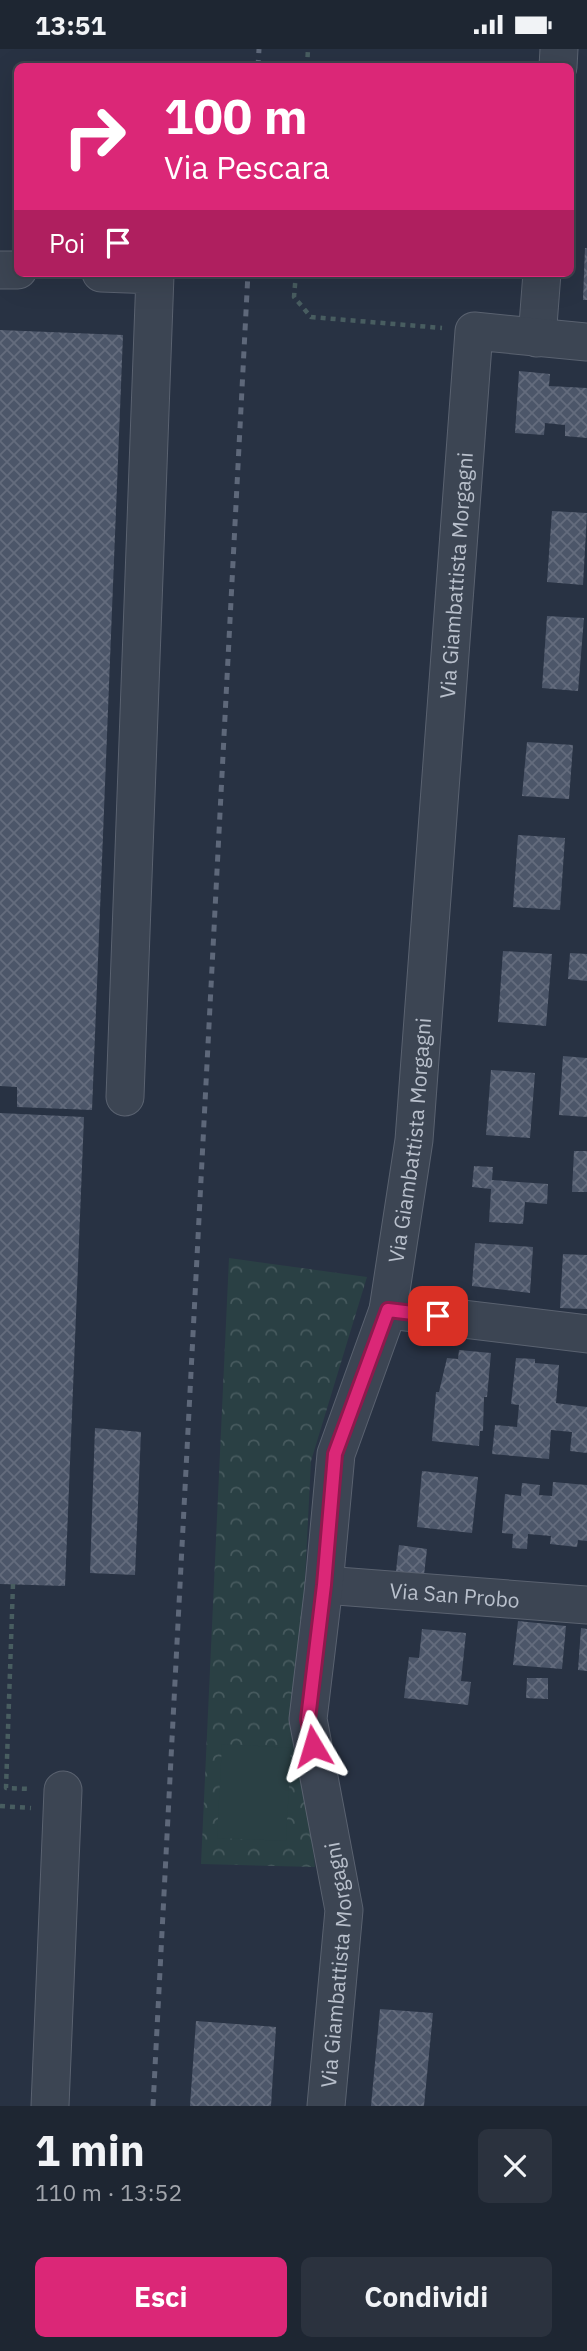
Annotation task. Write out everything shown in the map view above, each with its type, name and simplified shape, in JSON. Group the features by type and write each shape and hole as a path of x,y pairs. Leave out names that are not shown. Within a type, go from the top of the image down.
{"street":[{"path":"125,1097 155,277"},
{"path":"537,338 542,277"},
{"path":"474,331 587,342"},
{"name":"Via Giambattista Morgagni","path":"326,2106 344,1910 308,1719 324,1585 335,1454 388,1310 414,1140 474,331"},
{"path":"388,1310 587,1334"},
{"name":"Via San Probo","path":"324,1585 587,1605"},
{"path":"50,2106 63,1790"}],"path":[{"path":"296,277 294,297 311,317 474,331"},
{"path":"13,1584 6,1788 63,1790"}],"green space":[{"path":"229,1258 367,1277 311,1461 298,1718 315,1867 201,1864"},
{"path":"222,1744 291,1748 286,1841 217,1838"}],"building":[{"path":"585,248 587,300 583,300"},
{"path":"0,330 123,335 92,1110 17,1107 17,1087 0,1086"},
{"path":"519,371 550,374 549,386 587,388 587,438 565,436 565,425 545,423 544,435 515,433"},
{"path":"552,511 587,513 583,585 547,582"},
{"path":"547,616 584,618 578,691 542,688"},
{"path":"527,742 573,745 569,799 522,796"},
{"path":"518,835 565,838 560,910 513,907"},
{"path":"503,951 552,954 546,1026 498,1022"},
{"path":"570,953 587,954 587,981 568,979"},
{"path":"563,1056 587,1058 587,1117 559,1115"},
{"path":"491,1070 535,1073 530,1138 486,1135"},
{"path":"0,1113 84,1117 65,1586 0,1584"},
{"path":"574,1151 587,1151 587,1192 572,1192"},
{"path":"474,1166 493,1167 492,1180 548,1184 547,1204 525,1202 523,1224 489,1222 491,1189 472,1187"},
{"path":"475,1243 533,1247 530,1293 472,1286"},
{"path":"563,1254 587,1255 587,1309 560,1308"},
{"path":"459,1350 491,1353 479,1446 432,1441 436,1392 439,1392 447,1358 458,1359"},
{"path":"516,1358 559,1365 556,1403 587,1407 587,1453 570,1451 572,1432 551,1430 549,1459 492,1454 495,1425 517,1427 519,1405 511,1404"},
{"path":"95,1428 141,1432 135,1575 90,1573"},
{"path":"422,1471 478,1477 472,1533 417,1527"},
{"path":"553,1482 587,1485 587,1541 578,1540 577,1547 550,1544 551,1536 528,1534 527,1549 512,1548 513,1534 502,1533 505,1494 521,1496 522,1483 540,1485 539,1495 552,1496"},
{"path":"399,1545 427,1549 424,1575 396,1571"},
{"path":"518,1621 566,1626 562,1669 513,1665"},
{"path":"581,1628 587,1629 587,1671 578,1670"},
{"path":"422,1629 466,1633 461,1681 471,1682 468,1705 404,1698 409,1657 419,1658"},
{"path":"527,1678 548,1678 548,1699 526,1698"},
{"path":"380,2009 433,2013 424,2106 371,2106"},
{"path":"196,2021 276,2027 271,2106 190,2106"}],"railway":[{"path":"258,63 259,49"},
{"path":"153,2106 248,277"}],"route":[{"path":"313,1746 308,1719 324,1585 335,1454 388,1310 438,1316"}]}
